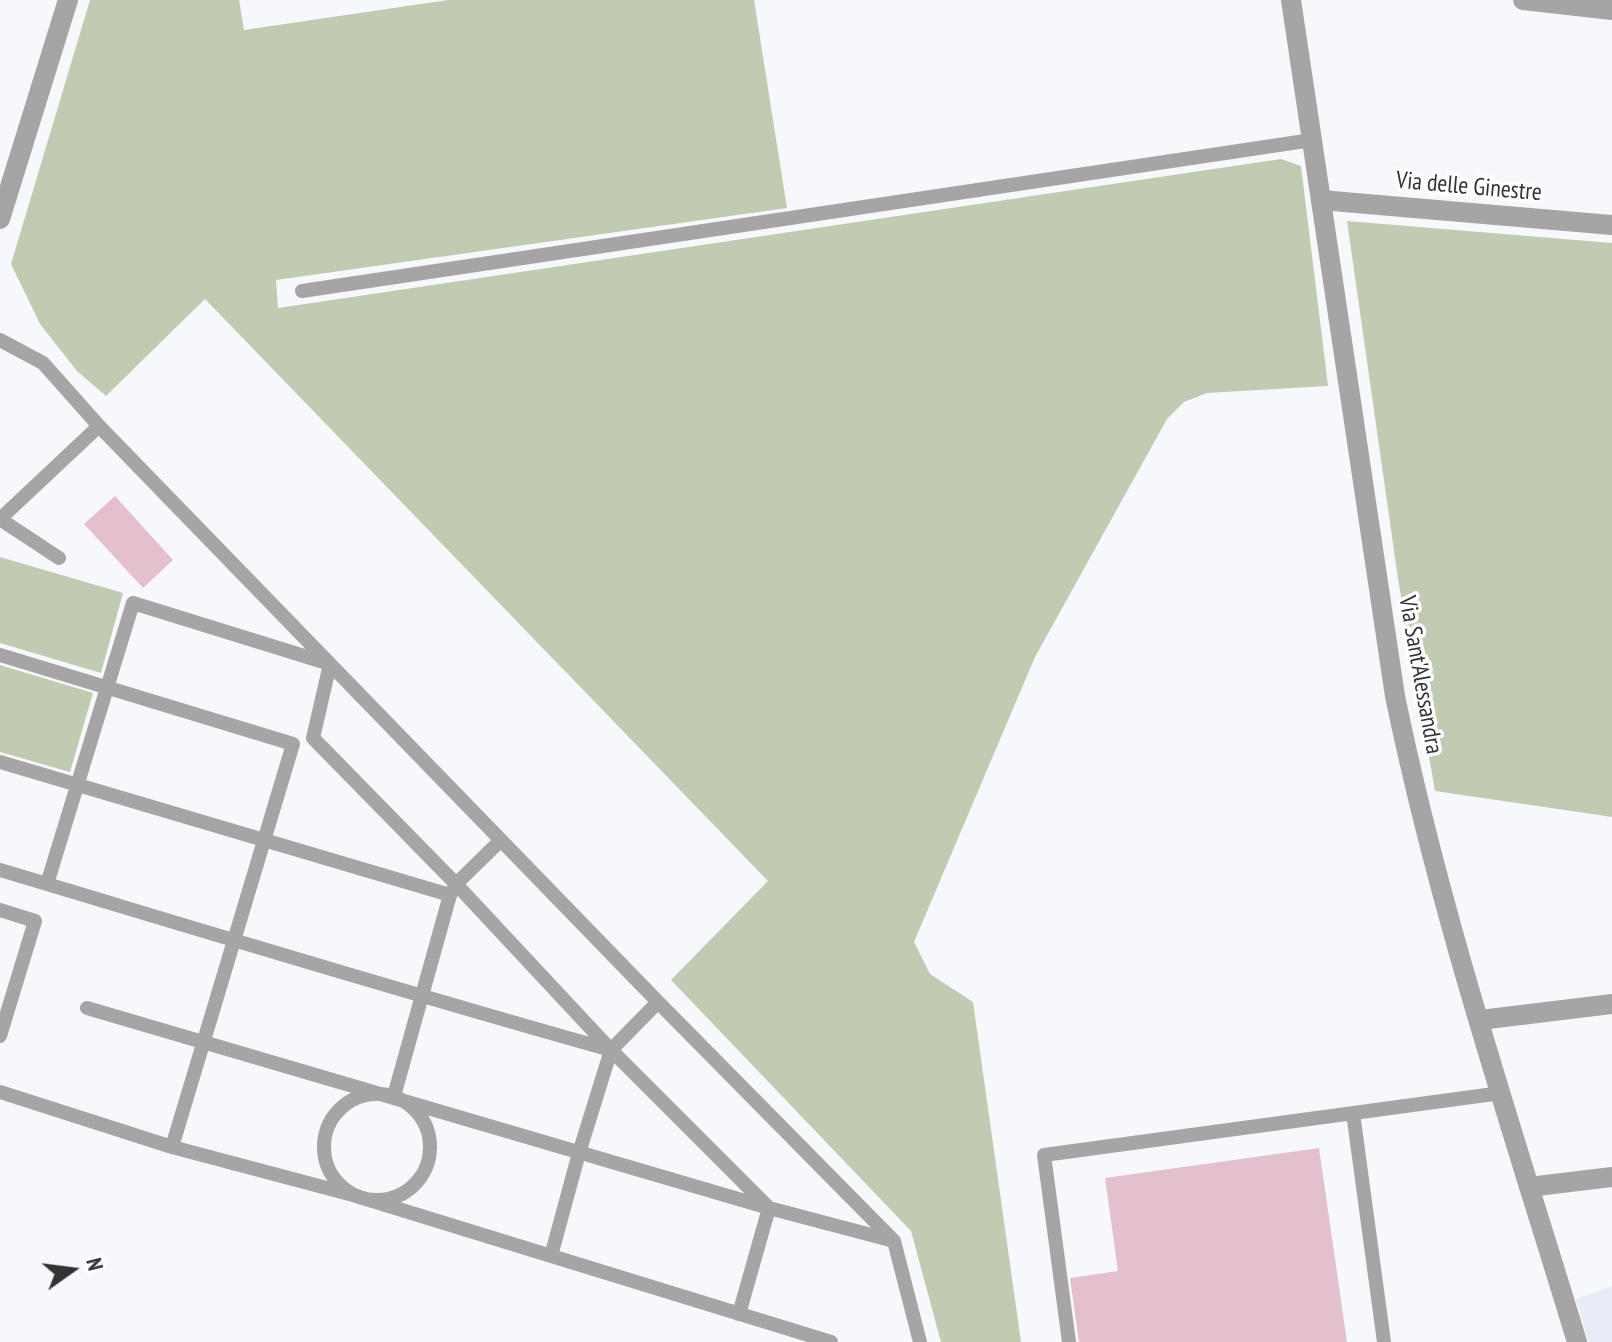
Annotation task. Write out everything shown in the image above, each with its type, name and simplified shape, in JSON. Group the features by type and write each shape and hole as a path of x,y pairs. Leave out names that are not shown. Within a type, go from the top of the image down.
{"street":[{"path":"0,219 68,0"},
{"name":"Via Sant'Alessandra","path":"1291,0 1395,696 1416,799 1577,1342"},
{"path":"1523,0 1612,10"},
{"name":"Via delle Ginestre","path":"1321,200 1612,225"},
{"path":"1480,1020 1612,1004"},
{"path":"1529,1187 1612,1177"}],"lane":[{"path":"302,291 1312,140"},
{"path":"0,340 43,363 99,426 894,1241 920,1342"},
{"path":"59,558 0,519 99,426"},
{"path":"47,884 133,603 330,664"},
{"path":"0,655 293,744 313,738"},
{"path":"313,738 330,664"},
{"path":"313,738 453,890 769,1208"},
{"path":"172,1147 293,744"},
{"path":"0,762 264,841 453,890"},
{"path":"394,1096 453,890 501,840"},
{"path":"0,870 420,997 611,1050"},
{"path":"0,910 35,921 0,1036"},
{"path":"551,1256 611,1050 658,1002"},
{"path":"87,1008 769,1208 894,1241"},
{"path":"0,1092 172,1147 353,1195 831,1342"},
{"path":"377,1093 394,1096 409,1104 424,1121 430,1142 428,1163 418,1182 401,1196 380,1201 353,1195 334,1180 324,1158 325,1134 335,1113 354,1098 377,1093"},
{"path":"1069,1342 1044,1155 1501,1093"},
{"path":"1353,1113 1384,1342"},
{"path":"739,1314 769,1208"}],"shaded area":[{"path":"1612,1286 1612,1342 1589,1342 1576,1299"}],"green space":[{"path":"90,0 239,0 244,30 448,0 754,0 787,208 276,280 278,308 1281,159 1301,166 1328,386 1207,393 1184,402 1167,419 1035,657 914,942 930,974 973,1002 1021,1342 941,1342 911,1231 671,980 768,881 205,299 106,396 77,371 40,324 11,264"},
{"path":"1347,221 1612,243 1612,817 1435,791 1398,579"},
{"path":"0,557 123,593 101,673 0,643"},
{"path":"0,665 93,693 70,772 0,752"}],"building":[{"path":"115,496 173,560 143,588 84,524"},
{"path":"1319,1148 1347,1342 1079,1342 1070,1278 1118,1271 1105,1178"}]}
